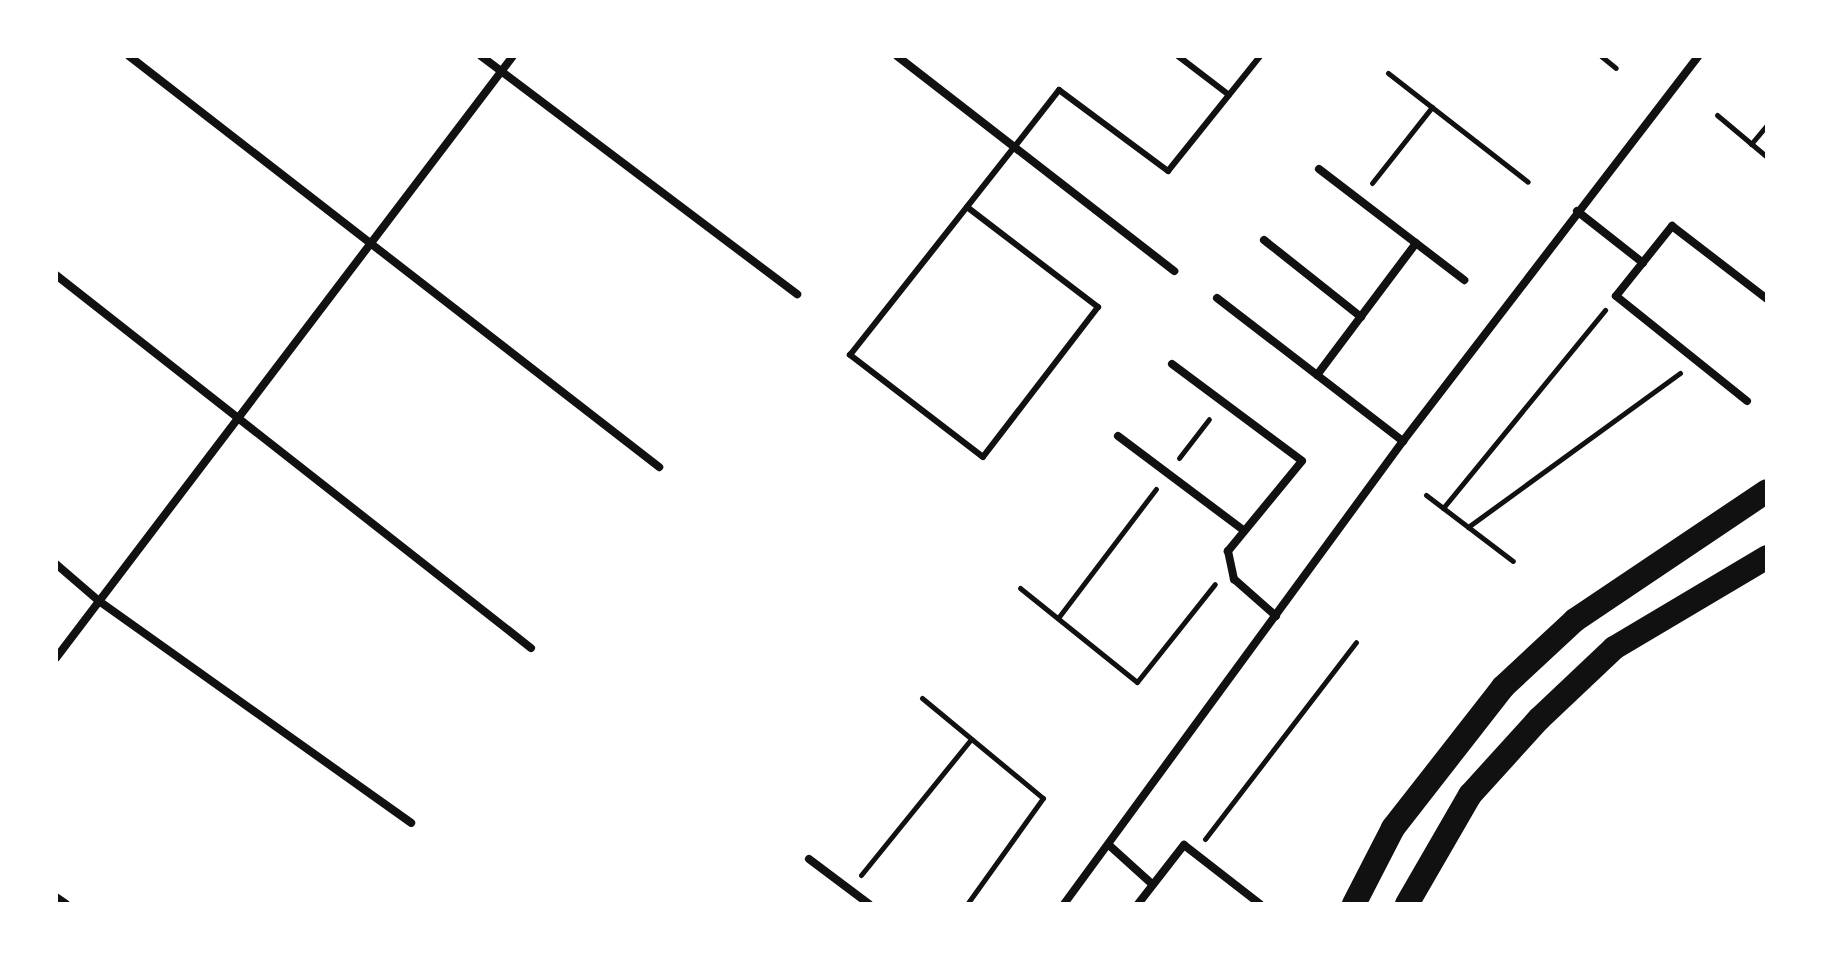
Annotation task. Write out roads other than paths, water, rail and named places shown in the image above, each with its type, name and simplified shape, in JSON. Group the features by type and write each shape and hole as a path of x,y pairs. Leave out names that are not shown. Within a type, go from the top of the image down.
{"highway":[{"path":"1354,904 1393,828 1503,687 1575,620 1767,491"},
{"path":"1407,904 1470,795 1539,719 1614,648 1767,557"}],"street":[{"path":"129,56 659,467"},
{"path":"481,56 797,294"},
{"path":"56,658 372,247 513,56"},
{"path":"897,56 1016,145 1174,271"},
{"path":"1064,904 1110,846 1403,441 1698,56"},
{"path":"1319,169 1464,280"},
{"path":"1577,211 1643,263"},
{"path":"1747,401 1616,296 1672,226 1767,299"},
{"path":"1264,240 1361,317"},
{"path":"1317,375 1416,243"},
{"path":"56,275 239,422 531,648"},
{"path":"1217,298 1403,441"},
{"path":"1172,364 1302,461 1228,551 1228,568 1276,616"},
{"path":"1118,436 1243,530"},
{"path":"56,564 99,601 411,823"},
{"path":"1138,904 1184,845 1260,904"},
{"path":"1110,846 1152,884"},
{"path":"809,859 869,904"},
{"path":"56,897 66,904"}],"lane":[{"path":"1178,56 1229,95"},
{"path":"967,207 1098,307 983,457 850,355 1059,90 1168,171 1260,56"}]}
